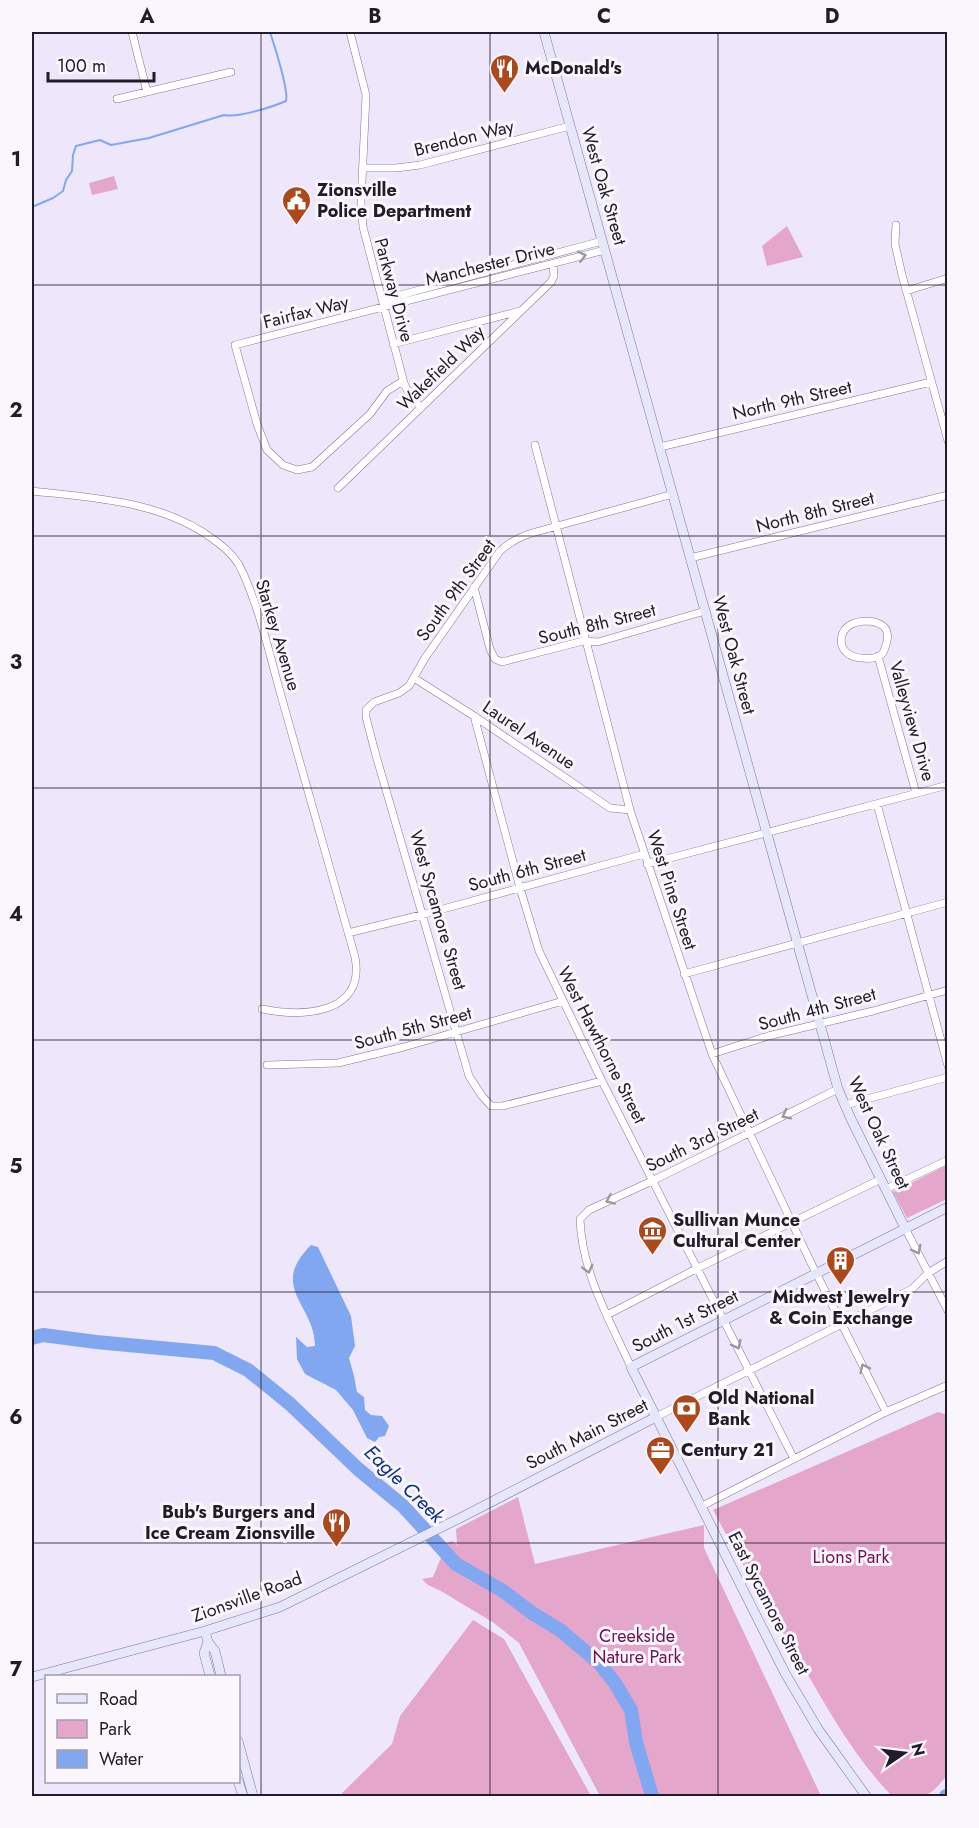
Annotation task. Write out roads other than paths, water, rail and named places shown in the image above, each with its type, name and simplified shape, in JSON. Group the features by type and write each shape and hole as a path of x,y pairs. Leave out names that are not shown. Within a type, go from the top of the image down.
{"main road":[{"name":"West Oak Street","path":"544,32 838,1089 905,1228"},
{"name":"South 1st Street","path":"631,1367 948,1207"},
{"path":"631,1367 656,1417"},
{"name":"East Sycamore Street","path":"656,1417 785,1673 818,1729 866,1797"},
{"name":"South Main Street","path":"462,1517 656,1417"},
{"name":"Zionsville Road","path":"32,1677 206,1631 280,1607 462,1517"},
{"path":"206,1631 208,1642 215,1651 221,1675"},
{"path":"208,1642 204,1653 210,1675"},
{"path":"240,1748 253,1797"}],"street":[{"path":"132,32 147,92"},
{"name":"Parkway Drive","path":"350,32 366,95 361,202 363,227 403,381 408,392 421,408"},
{"path":"117,99 231,72"},
{"name":"Brendon Way","path":"363,168 420,165 570,126"},
{"path":"896,225 895,243 906,291 948,441"},
{"name":"Manchester Drive","path":"382,304 553,264 604,246"},
{"name":"Manchester Drive","path":"382,304 604,246"},
{"name":"Wakefield Way","path":"338,488 551,282 554,276 553,264"},
{"path":"906,291 948,278"},
{"name":"Fairfax Way","path":"382,304 235,345 267,450 283,465 297,470 312,467 370,414 387,391 403,381"},
{"path":"393,344 520,311"},
{"name":"North 9th Street","path":"660,447 931,382"},
{"name":"West Pine Street","path":"534,445 630,810 712,1054 816,1273 886,1412"},
{"name":"Starkey Avenue","path":"32,491 120,501 147,507 203,531 239,565 264,637 355,957 357,976 347,997 323,1010 283,1013 262,1009"},
{"name":"South 9th Street","path":"414,678 425,658 474,587 500,551 509,543 524,536 673,494"},
{"name":"North 8th Street","path":"690,558 948,495"},
{"name":"South 8th Street","path":"474,587 490,649 495,659 502,662 587,641 598,642 705,611"},
{"name":"Valleyview Drive","path":"868,621 879,622 885,627 888,636 882,654 878,656 862,658 847,653 840,639 848,626 868,621"},
{"name":"Valleyview Drive","path":"878,656 916,794"},
{"name":"Laurel Avenue","path":"414,678 610,808 630,810"},
{"name":"West Sycamore Street","path":"414,678 404,690 370,705 366,710 366,717 469,1076 491,1106 503,1106 602,1081"},
{"name":"West Hawthorne Street","path":"474,716 538,951 794,1459"},
{"path":"647,864 948,785"},
{"path":"877,804 948,1066"},
{"name":"South 6th Street","path":"348,933 644,854"},
{"path":"684,974 948,902"},
{"name":"South 4th Street","path":"712,1054 768,1036 948,990"},
{"name":"South 5th Street","path":"267,1065 338,1063 563,1001"},
{"path":"844,1105 948,1077"},
{"name":"South 3rd Street","path":"607,1316 592,1282 581,1235 580,1219 589,1210 838,1089"},
{"path":"886,1190 948,1160"},
{"path":"631,1367 607,1316 698,1268 881,1179"},
{"name":"West Oak Street","path":"905,1228 948,1311"},
{"name":"South Main Street","path":"656,1417 912,1288 928,1273 948,1261"},
{"path":"702,1506 886,1412 948,1385"}],"water":[{"path":"311,1245 318,1247 351,1316 355,1346 349,1358 357,1392 364,1397 365,1410 371,1415 382,1416 389,1426 385,1436 379,1437 375,1442 367,1438 353,1410 336,1390 305,1374 297,1359 296,1337 307,1347 315,1346 313,1331 293,1285 293,1273 299,1260"}],"waterway":[{"path":"32,207 63,191 72,171 76,146 100,140 111,145 149,138 224,115 230,116 264,109 286,101 278,56 270,32"},
{"name":"Eagle Creek","path":"32,1338 43,1335 214,1353 248,1370 290,1404 358,1469 403,1506 456,1564 503,1591 560,1630 599,1663 615,1683 631,1710 636,1742 652,1796"}],"place":[{"name":"McDonald's","path":"504,94"},
{"name":"Zionsville Police Department","path":"296,226"},
{"name":"Sullivan Munce Cultural Center","path":"652,1256"},
{"name":"Midwest Jewelry & Coin Exchange","path":"841,1286"},
{"name":"Old National Bank","path":"687,1434"},
{"name":"Century 21","path":"660,1476"},
{"name":"Bub's Burgers and Ice Cream Zionsville","path":"336,1548"}],"park label":[{"name":"Lions Park","path":"851,1557"},
{"name":"Creekside Nature Park","path":"637,1646"}]}
